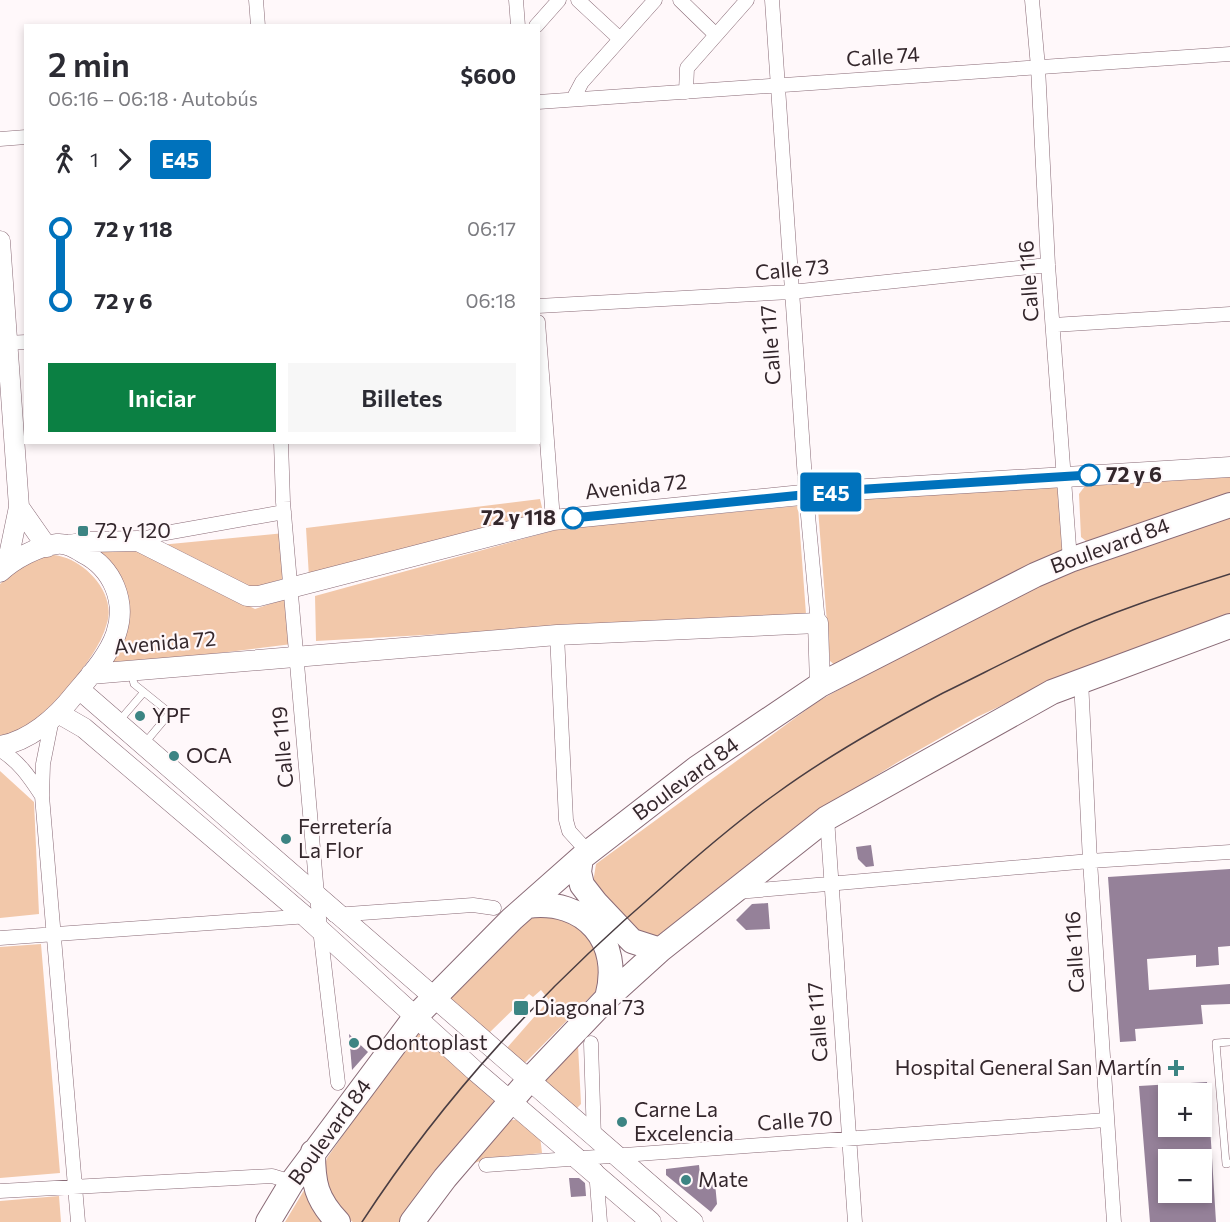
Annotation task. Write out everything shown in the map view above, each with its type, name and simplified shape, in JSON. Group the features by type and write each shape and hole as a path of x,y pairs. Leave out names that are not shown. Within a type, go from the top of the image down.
{"highway":[{"name":"Boulevard 84","path":"268,1222 313,1152 417,1016 435,996 527,906 585,856 697,768 820,685 1035,575 1070,560 1230,505"},
{"path":"412,1222 445,1178 530,1079 607,998 660,950 828,818 1048,694 1230,626"},
{"path":"585,856 579,872 582,885 596,903 632,941 660,950"},
{"path":"527,906 541,904 569,909 594,926 603,938 611,959 612,972 607,998"},
{"path":"313,1152 317,1194 323,1206 338,1222"}],"street":[{"path":"256,0 258,24"},
{"path":"516,0 518,24"},
{"path":"538,24 559,0"},
{"path":"578,0 620,39"},
{"path":"573,99 582,82 655,0"},
{"path":"680,0 716,35"},
{"path":"686,92 687,68 747,0"},
{"name":"Calle 117","path":"772,0 791,292 818,622 820,685"},
{"name":"Calle 116","path":"1032,0 1038,67 1048,265 1070,560"},
{"name":"Calle 74","path":"540,102 1230,54"},
{"path":"0,139 24,137"},
{"path":"0,241 16,343 5,399 20,507 4,568"},
{"name":"Calle 73","path":"540,306 791,292 1048,265"},
{"path":"1053,326 1230,314"},
{"path":"540,348 553,520"},
{"name":"Calle 119","path":"281,444 284,512 316,894 315,921 338,1083"},
{"name":"Avenida 72","path":"4,568 57,544 138,541 247,596 259,596 553,520 806,494 1230,467"},
{"path":"20,507 47,547"},
{"path":"138,541 160,534 284,512"},
{"path":"42,796 29,776 0,748 21,740 55,716 85,682 111,646 120,615 115,584 104,568 93,558 69,545"},
{"name":"Avenida 72","path":"85,682 131,670 296,656 556,635 818,622"},
{"path":"556,635 566,820 569,831 585,856"},
{"name":"Calle 116","path":"1081,680 1090,861 1114,1222"},
{"path":"85,682 118,722 693,1222"},
{"path":"55,716 43,764 42,796 52,936 78,1222"},
{"path":"55,716 84,728 315,921 474,1070 590,1163 651,1222"},
{"name":"Calle 117","path":"828,818 855,1222"},
{"path":"732,892 1090,861 1230,852"},
{"path":"0,938 315,921 340,915 473,905 494,908"},
{"path":"591,1042 594,1135 590,1163 600,1222"},
{"name":"Calle 70","path":"486,1165 590,1163 617,1155 1106,1120"},
{"path":"0,1191 272,1176 292,1182"}],"lane":[{"path":"131,670 134,684 170,713 144,744"},
{"path":"118,722 144,692"},
{"path":"1230,1042 1216,1043 1226,1164 1230,1163"},
{"path":"1221,1106 1230,1106"}],"shaded area":[{"path":"1230,477 1230,499 1092,546 1081,537 1079,494 1085,486"},
{"path":"1056,487 1062,492 1065,548 1059,557 838,668 830,661 818,509 825,501"},
{"path":"540,499 544,516 309,577 306,528"},
{"path":"798,506 806,614 316,641 315,596 559,529"},
{"path":"1230,516 1230,618 1052,682 977,717 822,809 659,941 642,939 593,883 596,864 817,702 932,637 1056,578 1134,548"},
{"path":"285,533 286,578 249,589 160,545"},
{"path":"93,549 137,550 255,609 291,597 292,644 107,667 122,638"},
{"path":"36,552 60,556 72,561 82,566 98,582 107,602 109,612 107,623 101,640 91,656 55,702 20,730 0,737 0,584"},
{"path":"0,771 34,802 39,914 0,918"},
{"path":"551,914 578,922 593,938 603,973 595,992 523,1065 506,1049 549,1000 541,990 533,997 529,994 488,1034 446,996 528,919"},
{"path":"41,944 60,1173 0,1178 0,947"},
{"path":"416,1031 495,1100 446,1164 406,1222 353,1222 342,1215 332,1202 323,1173 327,1158"},
{"path":"578,1045 581,1104 576,1109 547,1090 545,1077"},
{"path":"520,1119 540,1136 542,1153 485,1159 472,1164 507,1121"},
{"path":"306,1187 325,1222 285,1222"},
{"path":"59,1196 61,1222 0,1222 0,1201"}],"building":[{"path":"871,845 874,866 866,867 858,859 856,847"},
{"path":"1230,869 1230,946 1218,947 1219,965 1196,967 1196,955 1147,959 1149,990 1230,984 1230,1004 1201,1005 1203,1024 1135,1029 1136,1041 1120,1042 1108,877"},
{"path":"768,903 770,929 746,930 736,920 752,904"},
{"name":"Odontoplast","path":"349,1034 368,1052 352,1070"},
{"path":"1158,1085 1158,1137 1211,1137 1211,1149 1158,1149 1158,1203 1212,1203 1212,1158 1216,1222 1150,1222 1139,1086"},
{"name":"Mate","path":"699,1165 701,1184 715,1183 717,1204 711,1212 666,1175 666,1169"},
{"path":"569,1178 579,1178 585,1183 586,1196 571,1197"}],"tram line":[{"path":"362,1222 428,1129 499,1044 577,964 618,926 703,851 762,804 858,740 943,693 1012,659 1075,629 1118,612 1230,574"}],"bus line":[{"name":"E45","path":"573,518 851,490 1089,475"}],"place":[{"name":"72 y 6","path":"1089,475"},
{"name":"72 y 118","path":"573,518"},
{"name":"72 y 120","path":"83,531"},
{"name":"YPF","path":"140,716"},
{"name":"OCA","path":"174,756"},
{"name":"Ferretería La Flor","path":"286,839"},
{"name":"Diagonal 73","path":"521,1008"},
{"name":"Odontoplast","path":"354,1043"},
{"name":"Hospital General San Martín","path":"1176,1068"},
{"name":"Carne La Excelencia","path":"622,1122"},
{"name":"Mate","path":"686,1180"}]}
